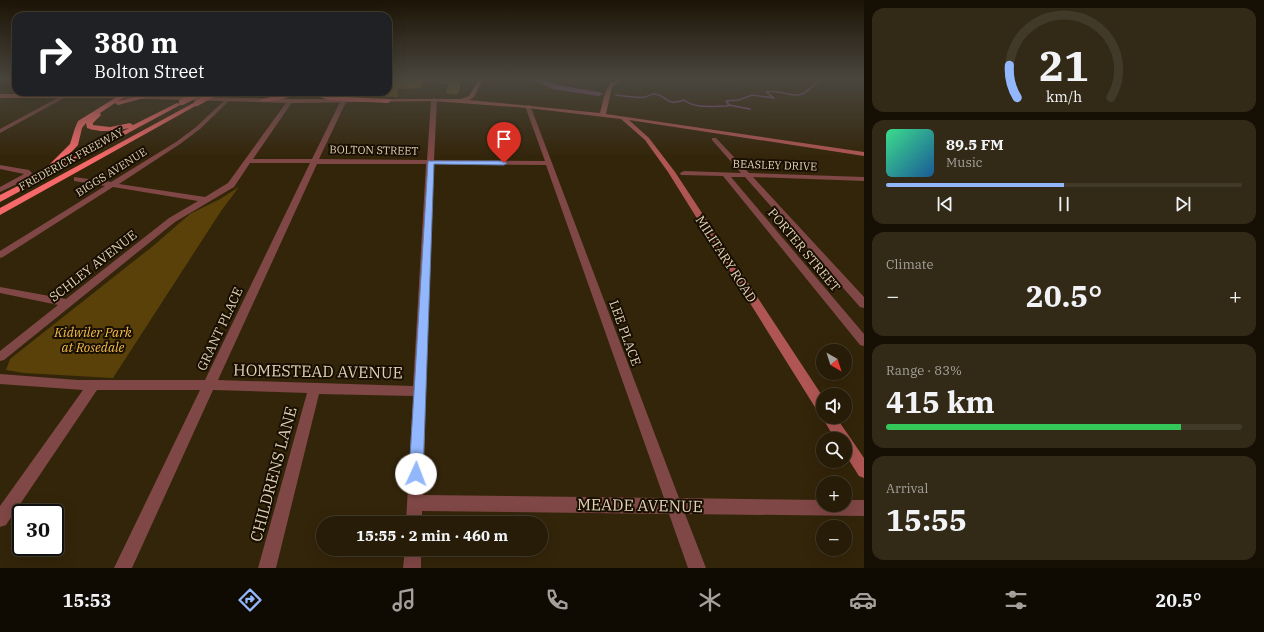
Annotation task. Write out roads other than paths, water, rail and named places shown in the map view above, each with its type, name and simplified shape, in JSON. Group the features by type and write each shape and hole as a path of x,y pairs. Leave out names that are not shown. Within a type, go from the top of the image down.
{"highway":[{"path":"25,186 67,153 75,142 78,128 81,123 109,106"},
{"path":"110,106 91,119 89,122 90,126 101,129 120,128 133,125 156,116"},
{"name":"FREDERICK FREEWAY","path":"0,199 175,106"},
{"name":"FREDERICK FREEWAY","path":"0,212 192,106"}],"main road":[{"path":"522,106 603,114 864,154"},
{"path":"603,114 605,106"},
{"name":"MILITARY ROAD","path":"622,117 647,139 671,172 816,397"},
{"path":"852,452 864,471"}],"street":[{"path":"0,131 47,106"},
{"name":"BIGGS AVENUE","path":"0,255 178,143 198,128 221,106"},
{"name":"SCHLEY AVENUE","path":"0,357 172,220 231,186 287,106"},
{"name":"GRANT PLACE","path":"123,568 341,106"},
{"path":"414,516 419,391 434,106"},
{"name":"LEE PLACE","path":"528,106 697,568"},
{"path":"714,139 864,304"},
{"name":"BOLTON STREET","path":"249,161 548,163"},
{"path":"0,167 26,172 28,175 0,190"},
{"name":"BEASLEY DRIVE","path":"684,173 864,179"},
{"name":"PORTER STREET","path":"725,174 864,342"},
{"path":"77,179 206,200"},
{"path":"0,290 67,303"},
{"name":"HOMESTEAD AVENUE","path":"0,379 33,383 92,385 209,385 419,391"},
{"path":"0,519 92,385"},
{"name":"CHILDRENS LANE","path":"267,568 314,389"},
{"name":"MEADE AVENUE","path":"415,502 864,508"},
{"path":"412,568 413,556"}],"waterway":[{"path":"696,106 728,106"},
{"path":"732,106 750,109"}],"park label":[{"name":"Kidwiler Park at Rosedale","path":"93,340"}]}
